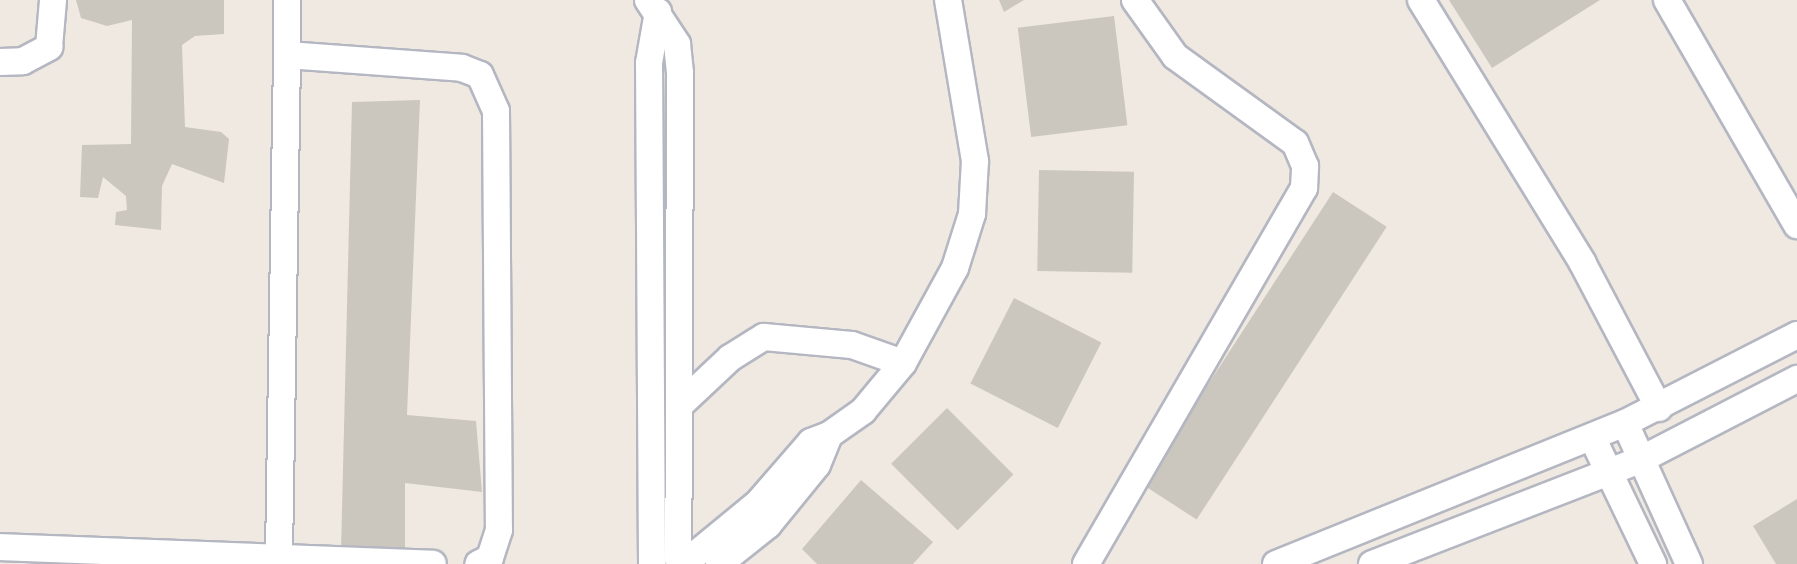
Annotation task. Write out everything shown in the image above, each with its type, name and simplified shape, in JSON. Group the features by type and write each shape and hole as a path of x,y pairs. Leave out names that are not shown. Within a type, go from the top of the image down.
{"street":[{"path":"0,62 23,61 49,47 53,0"},
{"path":"279,555 287,0"},
{"path":"677,563 758,503 811,442 829,435 862,411 903,363 955,268 972,214 975,161 948,0"},
{"path":"1086,564 1304,188 1305,166 1295,143 1175,56 1135,0"},
{"path":"1422,0 1582,262 1659,408"},
{"path":"1667,0 1797,225"},
{"path":"653,6 677,44 680,73 680,405 677,563"},
{"path":"652,564 649,63 653,6"},
{"path":"287,55 462,68 480,75 496,111 499,530 490,558 478,564"},
{"path":"1276,564 1625,423 1659,408 1797,335"},
{"path":"680,405 730,358 764,337 852,345 903,363"},
{"path":"1372,564 1423,554 1640,460 1797,379"},
{"path":"1625,423 1689,564"},
{"path":"719,564 768,525 817,465 829,435"},
{"path":"1592,437 1653,564"},
{"path":"0,547 279,555 433,564"}],"building":[{"path":"76,0 224,0 224,34 195,36 182,45 185,127 221,132 229,139 224,183 172,164 162,186 161,230 115,225 116,212 127,210 126,196 103,177 98,198 80,197 82,145 131,144 132,20 107,26 81,18"},
{"path":"999,0 1024,0 1004,12"},
{"path":"1449,0 1600,0 1492,68"},
{"path":"1114,16 1127,125 1031,137 1018,28"},
{"path":"420,100 407,415 476,421 482,492 405,483 405,553 341,551 352,102"},
{"path":"1039,170 1134,172 1132,273 1037,271"},
{"path":"1333,192 1387,227 1197,520 1143,485"},
{"path":"1014,298 1101,342 1058,428 970,384"},
{"path":"947,408 1013,474 958,530 891,464"},
{"path":"861,480 933,542 913,564 817,564 802,549"},
{"path":"1797,499 1797,564 1776,564 1753,526"}]}
